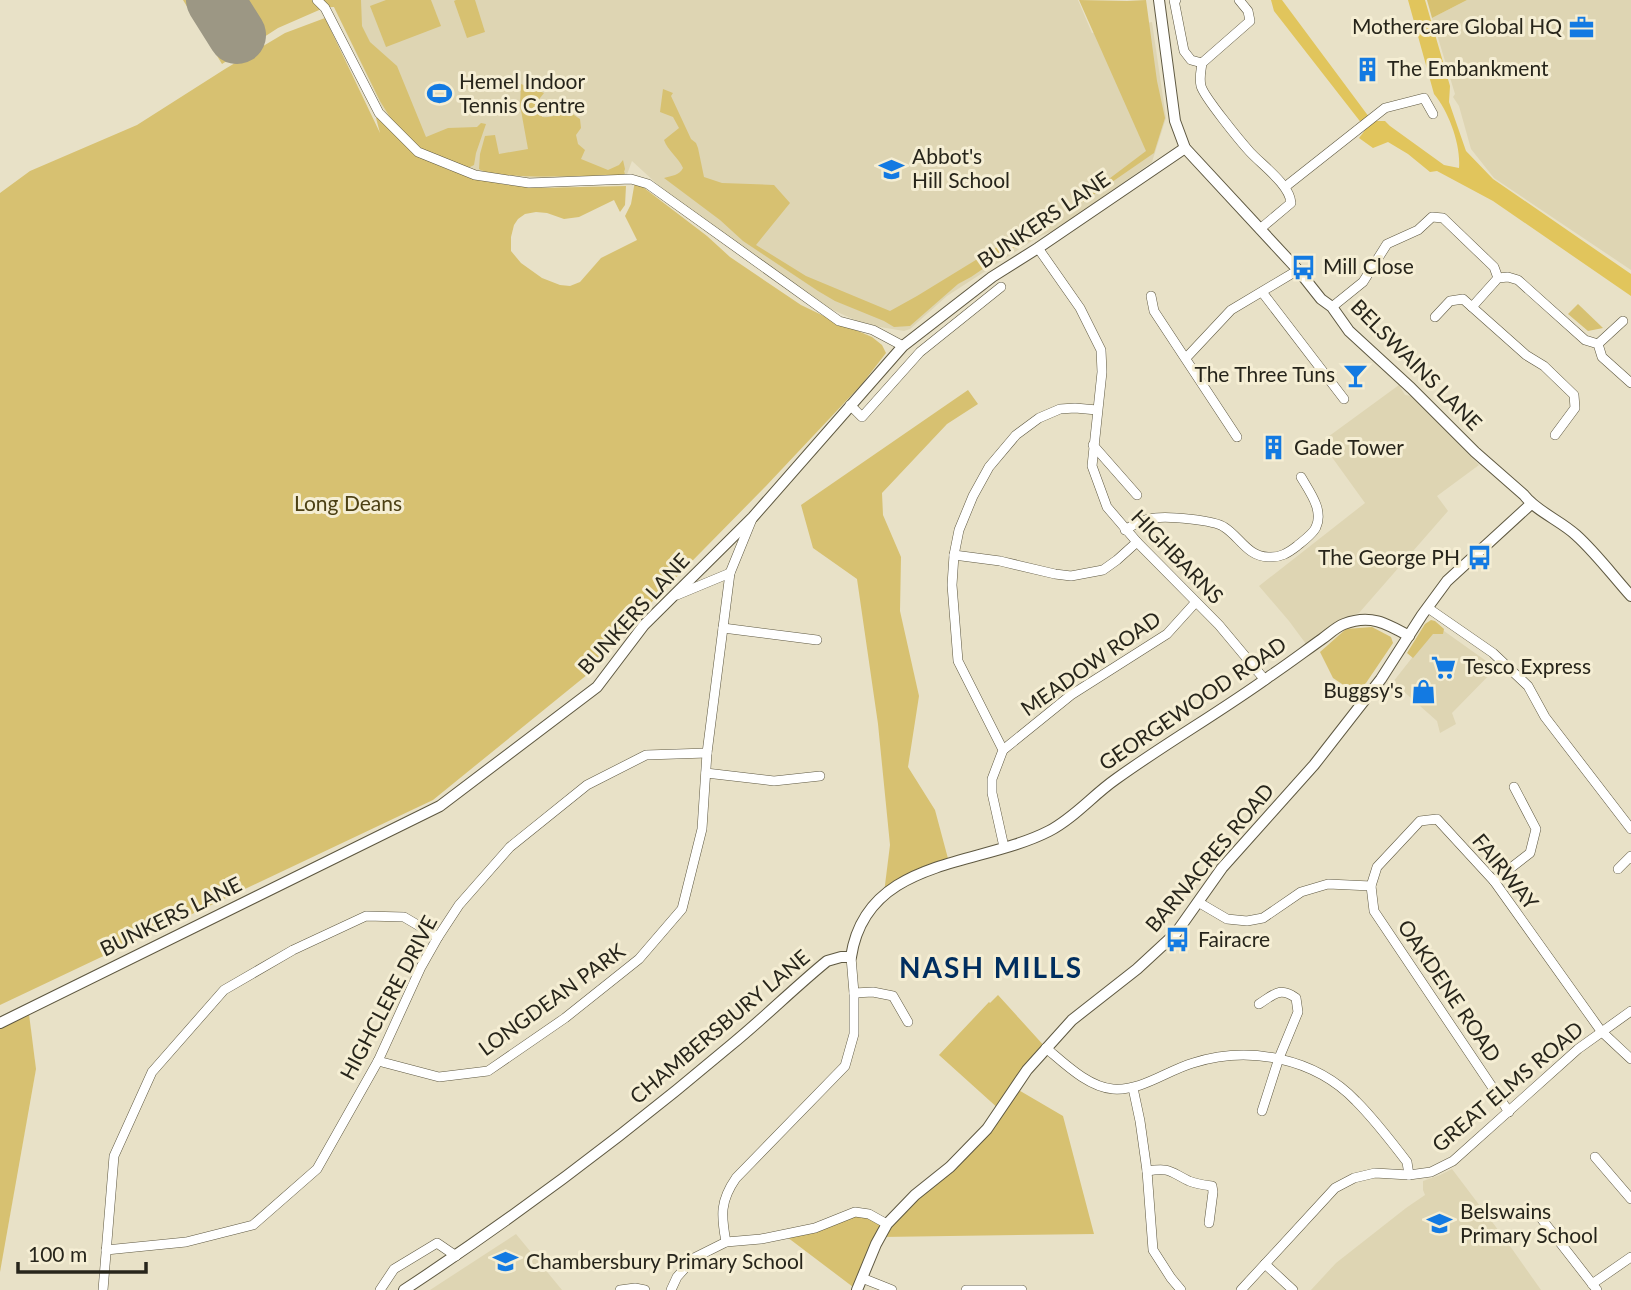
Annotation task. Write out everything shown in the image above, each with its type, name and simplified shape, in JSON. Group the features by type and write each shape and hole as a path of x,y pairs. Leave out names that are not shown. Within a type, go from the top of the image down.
{"street":[{"path":"317,0 325,9 379,113 418,152 475,175 529,183 631,180 648,184 839,321 873,330 903,346"},
{"path":"1159,0 1175,121 1185,148"},
{"path":"1175,0 1185,51 1191,60 1202,64"},
{"path":"1239,0 1248,11 1250,21 1202,64 1200,80 1202,89 1216,108 1249,150 1285,187 1291,198 1290,203 1260,229"},
{"path":"1285,187 1385,108 1424,98 1433,114"},
{"name":"BELSWAINS LANE","path":"1185,148 1298,270 1321,299 1332,307 1349,331 1531,504 1576,535 1631,596"},
{"name":"BUNKERS LANE","path":"0,1023 440,806 597,687 644,625 753,517 903,346 992,277 1185,148"},
{"path":"1332,307 1363,282 1387,244 1418,230 1432,217 1443,218 1503,278 1518,280 1585,340 1598,345"},
{"path":"726,1242 722,1215 728,1189 845,1066 854,1034 851,957 855,937 866,916 878,902 906,879 938,866 1004,847 992,793 992,779 1003,750 958,661 952,585 959,530 989,467 1016,435 1039,418 1060,409 1097,410 1102,372 1101,350 1080,308 1038,248"},
{"path":"1186,358 1231,310 1298,270"},
{"path":"1472,307 1503,278"},
{"path":"850,405 862,417 920,352 1001,287"},
{"path":"1262,292 1344,399"},
{"path":"1151,296 1154,311 1237,437"},
{"path":"1435,317 1450,300 1463,299 1526,355 1544,366 1574,395 1575,408 1555,435"},
{"path":"1598,345 1623,321"},
{"path":"1598,345 1602,357 1631,383"},
{"name":"HIGHBARNS","path":"1097,410 1092,466 1107,507 1125,530 1219,625 1265,680"},
{"name":"HIGHBARNS","path":"1093,444 1137,495"},
{"path":"1125,530 1138,522 1156,517 1205,521 1223,526 1253,553 1266,557 1282,556 1316,528 1318,515 1314,499 1301,477"},
{"name":"BARNACRES ROAD","path":"857,1290 887,1224 987,1129 1027,1070 1072,1020 1137,969 1176,933 1222,868 1314,765 1389,669 1447,581 1531,504"},
{"name":"LONGDEAN PARK","path":"378,1061 439,1077 488,1071 565,1018 639,959 682,909 702,829 708,753 730,573 753,517"},
{"path":"954,555 1000,561 1055,575 1071,576 1103,570 1137,542"},
{"path":"672,597 730,573"},
{"name":"MEADOW ROAD","path":"1003,750 1072,694 1167,635 1195,603"},
{"path":"1428,608 1493,653 1528,686 1545,717 1631,828"},
{"name":"GEORGEWOOD ROAD","path":"1004,847 1036,837 1063,822 1117,778 1265,680 1342,624 1363,619 1385,622 1409,636"},
{"path":"723,628 817,640"},
{"name":"HIGHCLERE DRIVE","path":"106,1250 186,1242 253,1225 317,1169 378,1061 421,967 438,937 459,905 510,847 587,785 646,755 708,753"},
{"path":"706,773 774,781 820,776"},
{"path":"1494,881 1530,853 1536,829 1514,787"},
{"name":"FAIRWAY","path":"1371,886 1377,867 1420,821 1437,819 1494,881 1601,1031 1631,1059"},
{"path":"1618,869 1631,856"},
{"path":"1198,902 1227,919 1247,921 1263,918 1301,892 1328,884 1371,886"},
{"name":"OAKDENE ROAD","path":"1371,886 1374,911 1508,1112"},
{"path":"103,1290 114,1156 152,1072 224,990 293,950 366,916 404,917 438,937"},
{"name":"CHAMBERSBURY LANE","path":"404,1290 555,1185 631,1126 732,1045 827,961 851,957"},
{"path":"854,993 873,992 893,996 908,1022"},
{"path":"1259,1004 1278,992 1288,992 1296,998 1298,1012 1279,1058 1262,1111"},
{"name":"GREAT ELMS ROAD","path":"1241,1290 1335,1188 1354,1178 1375,1173 1409,1175 1431,1172 1453,1161 1578,1049 1631,1011"},
{"path":"1046,1048 1083,1078 1110,1089 1133,1088 1192,1063 1218,1057 1249,1054 1279,1058 1326,1076 1354,1099 1407,1162 1409,1175"},
{"path":"1133,1088 1140,1121 1153,1250 1181,1290"},
{"path":"1595,1157 1631,1199"},
{"path":"1146,1171 1173,1171 1191,1182 1212,1186 1209,1223"},
{"path":"671,1290 677,1277 694,1258 726,1242 761,1239 814,1228 855,1212 869,1214 887,1224"},
{"path":"1537,1213 1595,1287 1631,1257"},
{"path":"380,1290 394,1269 437,1243 456,1256"},
{"path":"1265,1265 1293,1290"},
{"path":"862,1278 892,1290"},
{"path":"621,1290 645,1290"},
{"path":"965,1290 1022,1290"}],"shaded area":[{"name":"Abbot's Hill School","path":"346,0 1078,0 1092,33 1152,22 1166,118 1152,162 1052,234 1050,232 1038,237 947,296 910,329 904,331 857,321 822,305 670,196 632,161 626,177 527,179 480,175 389,119 334,7"},
{"path":"1271,0 1282,0 1372,121 1385,121 1444,165 1459,168 1453,129 1434,94 1408,0 1425,0 1450,86 1449,102 1466,151 1493,179 1631,274 1631,296 1493,201 1437,171 1430,172 1388,142 1373,148 1359,138 1366,129 1274,11"},
{"path":"1467,0 1631,0 1631,270 1494,178 1471,149 1459,106 1453,97 1455,94 1432,18"},
{"path":"1399,385 1405,395 1412,396 1479,465 1437,496 1448,511 1359,613 1344,618 1306,644 1259,586 1365,503 1321,442"},
{"path":"1437,626 1496,668 1452,713 1456,724 1440,733 1437,721 1393,682"},
{"name":"Belswains Primary School","path":"1452,1169 1541,1290 1311,1290 1336,1263 1425,1195 1423,1181"},
{"name":"Chambersbury Primary School","path":"516,1234 562,1290 430,1290"}],"green space":[{"path":"183,0 361,0 362,26 370,42 397,66 426,137 448,128 486,124 474,165 468,168 423,150 396,127 380,101 334,7 326,7 278,28 222,64"},
{"path":"386,0 431,0 441,26 386,47 370,6"},
{"path":"475,0 485,32 467,38 454,1"},
{"path":"1079,0 1146,0 1165,118 1154,153 1083,202 1084,198 1146,151"},
{"path":"1427,0 1467,0 1432,18"},
{"name":"Long Deans","path":"325,18 380,133 376,118 381,117 429,161 449,170 502,184 538,188 626,186 625,205 620,212 614,200 579,217 564,219 536,212 525,214 518,219 511,237 511,251 521,263 542,278 560,285 570,286 580,282 601,258 637,240 625,216 631,204 635,181 730,257 801,305 872,337 882,345 886,353 862,384 642,612 588,674 433,800 0,1005 0,193 30,171 137,125 285,33"},
{"path":"521,84 544,93 536,103 542,117 571,113 580,119 581,128 576,135 578,144 585,150 581,159 608,170 623,160 624,175 526,176 489,173 479,169 485,136 495,135 499,154 528,149 520,105"},
{"path":"663,89 673,93 671,96 698,148 704,177 722,183 774,185 790,203 756,245 806,276 890,311 997,247 1024,234 1024,241 958,284 910,326 894,327 818,291 743,241 664,178 678,174 683,168 664,140 679,128 673,117 660,112"},
{"path":"1578,304 1603,328 1588,331 1568,314"},
{"path":"968,390 978,404 947,424 882,493 883,515 901,557 900,611 919,696 908,767 935,810 950,866 884,893 890,845 878,724 857,579 813,548 801,505"},
{"path":"1431,620 1444,629 1443,634 1433,634 1413,658 1407,653 1425,624"},
{"path":"1372,627 1391,637 1393,643 1366,683 1354,692 1333,678 1320,652 1346,629"},
{"path":"998,995 1046,1048 1015,1088 1063,1116 1094,1234 881,1237 857,1290 783,1234 855,1212 887,1224 1000,1110 939,1055"},
{"path":"29,1014 36,1069 0,1272 0,1024"}],"runway":[{"path":"215,0 237,35"}],"place":[{"name":"Mothercare Global HQ","path":"1582,27"},
{"name":"The Embankment","path":"1367,69"},
{"name":"Hemel Indoor Tennis Centre","path":"439,94"},
{"name":"Abbot's Hill School","path":"892,169"},
{"name":"Mill Close","path":"1303,267"},
{"name":"The Three Tuns","path":"1355,375"},
{"name":"Gade Tower","path":"1274,448"},
{"name":"The George PH","path":"1480,558"},
{"name":"Tesco Express","path":"1443,667"},
{"name":"Buggsy's","path":"1423,691"},
{"name":"Fairacre","path":"1178,940"},
{"name":"Belswains Primary School","path":"1440,1224"},
{"name":"Chambersbury Primary School","path":"506,1262"}],"district":[{"name":"NASH MILLS","path":"991,968"}]}
